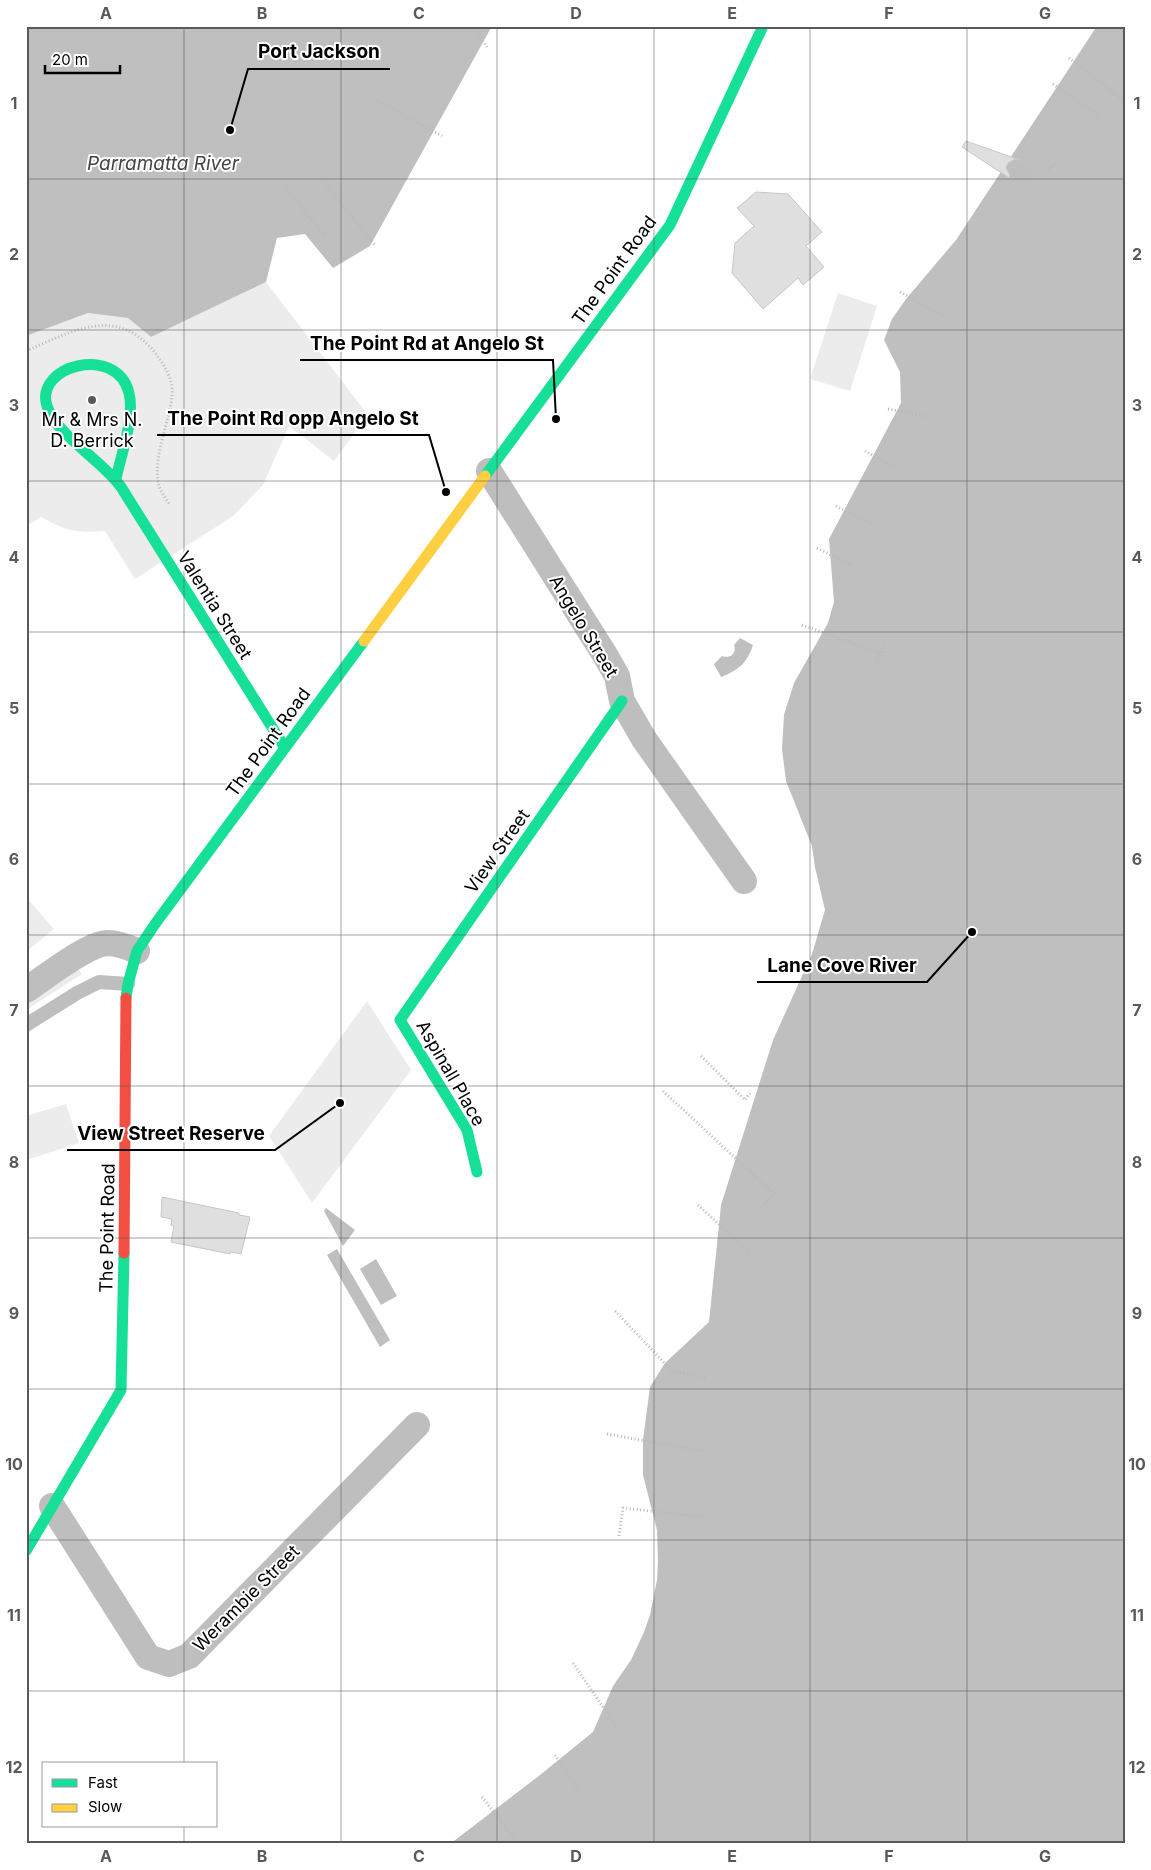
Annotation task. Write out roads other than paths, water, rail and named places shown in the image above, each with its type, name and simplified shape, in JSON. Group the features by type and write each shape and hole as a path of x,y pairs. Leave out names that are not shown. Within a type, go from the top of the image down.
{"street":[{"name":"The Point Road","path":"26,1551 121,1390 126,1179 126,1001 128,984 137,951 670,226 763,26"},
{"name":"Valentia Street","path":"116,479 129,409 129,394 123,380 113,369 97,363 67,369 52,379 45,392 48,406 55,419 116,479 285,748"},
{"name":"Angelo Street","path":"489,471 613,669 617,676 622,701 644,739 744,881"},
{"name":"View Street","path":"400,1020 622,701"},
{"path":"27,989 86,951 106,943 129,947 137,951"},
{"name":"Aspinall Place","path":"400,1020 467,1130 477,1172"},
{"name":"Werambie Street","path":"52,1506 148,1657 169,1664 189,1656 417,1425"}],"lane":[{"path":"26,1025 77,993 99,982 128,984"}],"water":[{"name":"Parramatta River","path":"26,26 492,26 370,246 333,268 305,234 277,238 266,282 151,337 128,318 88,313 26,336"},
{"path":"1097,26 1125,26 1125,1844 450,1844 593,1732 613,1686 631,1660 644,1632 650,1615 657,1580 658,1562 657,1530 643,1475 643,1440 650,1387 665,1363 709,1322 721,1205 773,1040 812,954 825,910 812,846 786,781 782,749 784,715 794,683 828,623 834,602 829,539 901,403 900,372 884,340 892,319 906,299 956,240"},
{"path":"740,638 753,645 751,651 741,665 721,677 714,664 722,656 728,657 734,653 734,645"},
{"path":"326,1208 355,1230 343,1246 324,1211"},
{"path":"337,1249 390,1340 380,1347 327,1255"},
{"path":"376,1259 397,1296 381,1305 360,1269"}],"place":[{"name":"Port Jackson","path":"230,130"},
{"name":"Mr & Mrs N. D. Berrick","path":"92,400"},
{"name":"The Point Rd at Angelo St","path":"556,419"},
{"name":"The Point Rd opp Angelo St","path":"446,492"},
{"name":"Lane Cove River","path":"972,932"},
{"name":"View Street Reserve","path":"340,1103"}]}
